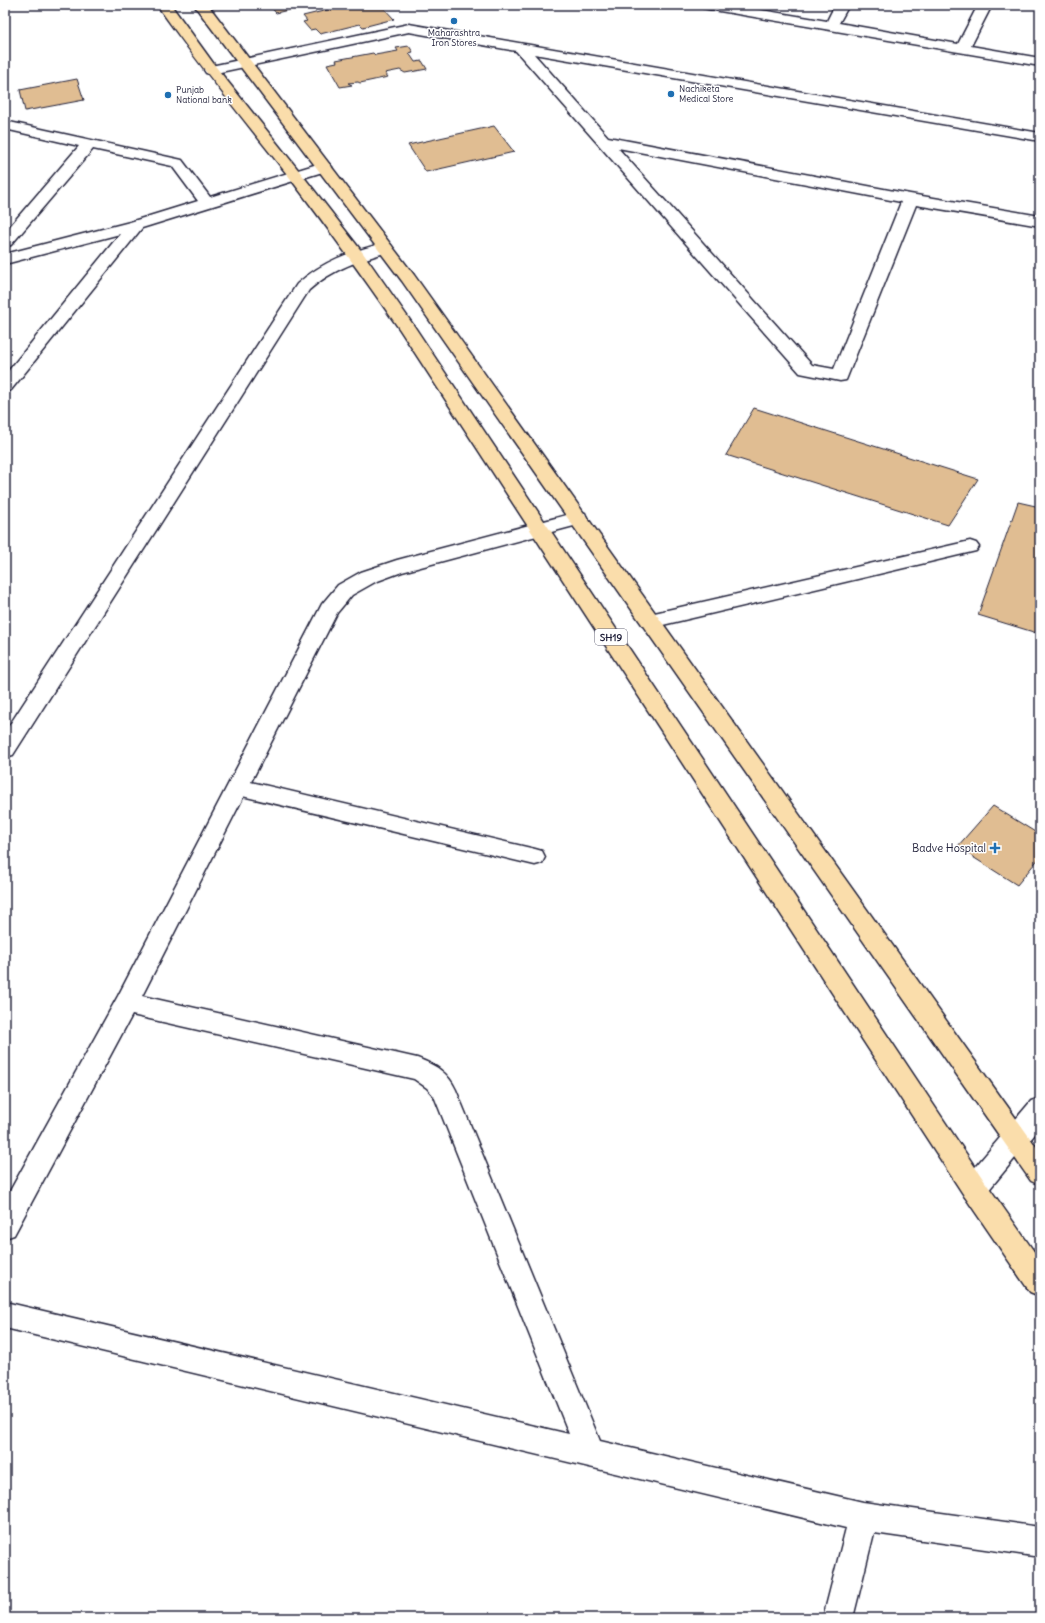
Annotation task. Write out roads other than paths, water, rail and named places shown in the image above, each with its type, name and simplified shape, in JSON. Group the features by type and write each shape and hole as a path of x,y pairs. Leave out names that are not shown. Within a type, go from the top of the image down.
{"main road":[{"name":"SH19","path":"164,5 211,70 295,175 357,256 408,330 974,1188 1040,1283"},
{"path":"201,5 415,287 1040,1173"}],"street":[{"path":"708,5 1040,62"},
{"path":"831,26 842,5"},
{"path":"963,48 985,5"},
{"path":"211,70 409,28 1040,137"},
{"path":"521,48 806,369 840,376 910,199"},
{"path":"5,125 177,163 207,203"},
{"path":"604,141 910,199 1040,221"},
{"path":"5,242 90,143"},
{"path":"5,259 136,226 324,167"},
{"path":"5,386 136,226"},
{"path":"5,749 303,287 315,275 332,265 385,248"},
{"path":"5,1226 126,1003 330,609 345,590 368,577 397,566 578,518"},
{"path":"126,1003 417,1068 439,1081 444,1090 591,1453"},
{"path":"974,1188 1040,1109"},
{"path":"5,1315 863,1517 1040,1542"},
{"path":"838,1618 863,1517"}],"lane":[{"path":"650,621 970,547"},
{"path":"238,787 535,856"}],"place":[{"name":"Maharashtra Iron Stores","path":"454,21"},
{"name":"Nachiketa Medical Store","path":"671,94"},
{"name":"Punjab National bank","path":"168,95"},
{"name":"Badve Hospital","path":"995,848"}]}
